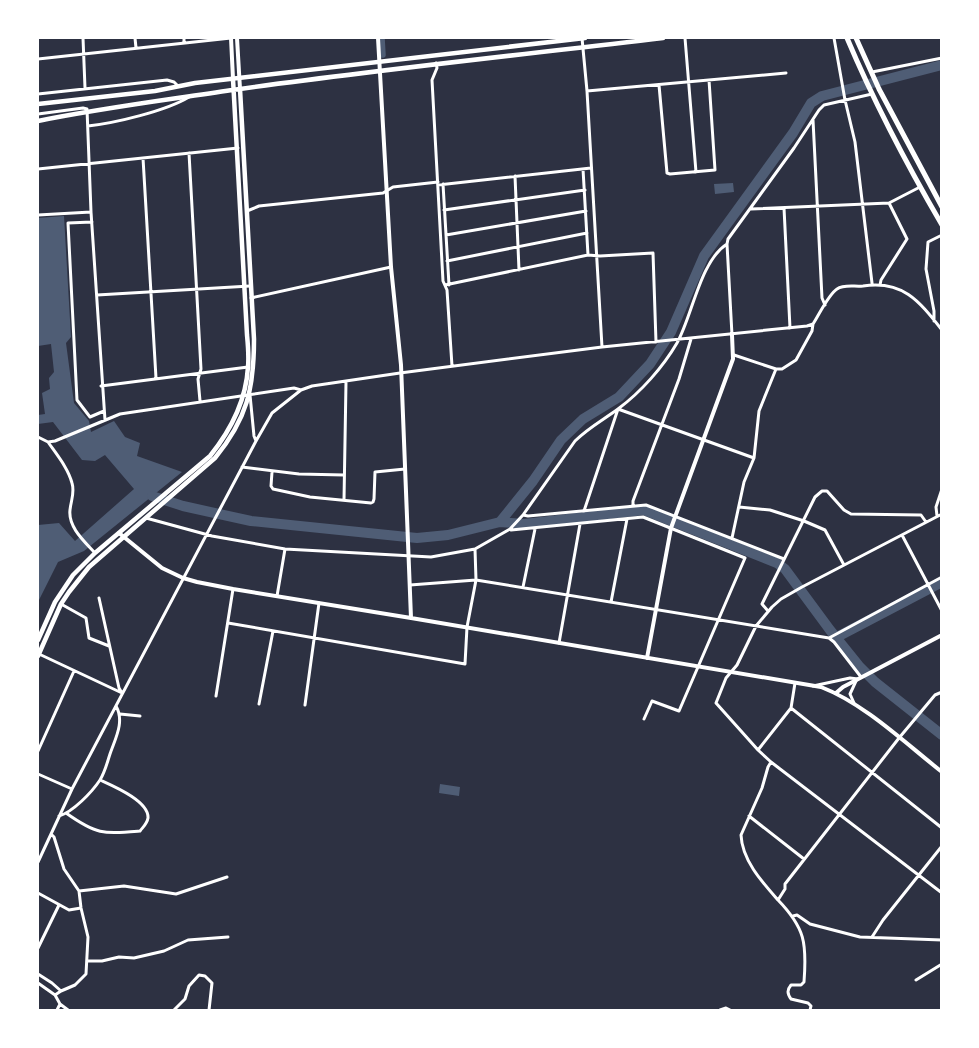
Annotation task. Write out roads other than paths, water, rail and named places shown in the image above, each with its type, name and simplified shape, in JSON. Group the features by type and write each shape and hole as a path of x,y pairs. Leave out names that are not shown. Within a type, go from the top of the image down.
{"highway":[{"path":"847,38 864,78 920,187 942,225"},
{"path":"856,38 879,89 942,207"}],"main road":[{"path":"38,104 583,38"},
{"path":"38,121 192,95 380,70 663,38"},
{"path":"38,640 63,589 73,574 93,551 145,516 196,476 215,458 229,441 241,419 250,394 251,298 247,286 246,211 233,80"},
{"path":"38,655 61,604 89,567 124,537 210,456 234,423 251,367 240,148 240,89"}],"street":[{"path":"83,38 85,88"},
{"path":"135,38 136,48"},
{"path":"38,59 231,38 233,80"},
{"path":"237,38 240,89"},
{"path":"378,38 391,267 400,372 411,618"},
{"path":"583,38 602,347"},
{"path":"685,38 696,172"},
{"path":"834,38 855,142 872,284"},
{"path":"872,74 942,58"},
{"path":"436,63 436,71 432,80 438,183 447,285"},
{"path":"587,91 786,73"},
{"path":"38,94 167,80 174,82 178,86"},
{"path":"659,84 667,173 696,172 715,170 708,80"},
{"path":"647,658 671,527 734,355 728,239 824,105 872,92"},
{"path":"88,126 103,124 158,109 181,102 192,95"},
{"path":"38,114 83,108 87,110 91,212 104,420"},
{"path":"813,119 822,298 825,305"},
{"path":"38,170 240,148"},
{"path":"189,153 201,369 198,379 200,401"},
{"path":"143,158 156,378"},
{"path":"246,211 259,206 383,193 393,187 443,184 591,168"},
{"path":"583,169 588,255"},
{"path":"515,176 519,270"},
{"path":"443,184 452,366"},
{"path":"750,209 889,203 920,187"},
{"path":"444,210 585,190"},
{"path":"935,195 942,192"},
{"path":"880,285 907,239 889,203"},
{"path":"784,208 790,328"},
{"path":"38,215 91,212"},
{"path":"446,236 586,212"},
{"path":"92,222 68,222 77,400 90,417 104,411"},
{"path":"447,261 587,233"},
{"path":"934,321 934,311 926,269 928,242 942,235"},
{"path":"145,516 207,533 285,550 431,557 475,549 511,529 575,441 585,431 618,409 644,386 677,340 707,269 719,251 727,244"},
{"path":"447,285 588,255 653,254 658,342"},
{"path":"251,298 391,267"},
{"path":"734,355 782,370 796,360 812,332 813,324 837,288 872,284 893,287 911,295 942,330"},
{"path":"97,295 247,286"},
{"path":"38,862 72,789 256,441 272,413 301,390 312,386 400,372 602,347 732,335 813,324"},
{"path":"633,506 691,339"},
{"path":"102,386 251,367"},
{"path":"732,538 744,482 754,458 759,411 776,369"},
{"path":"344,500 346,382"},
{"path":"48,442 63,438 120,414 149,408 294,388 301,390"},
{"path":"250,394 256,441"},
{"path":"618,409 754,458"},
{"path":"584,511 618,409"},
{"path":"38,437 48,442 69,474 74,494 70,507 71,520 78,534 93,551"},
{"path":"242,468 272,472 344,475"},
{"path":"272,472 271,486 273,489 310,497 373,502 375,472 405,469"},
{"path":"942,489 936,507 939,515 796,590 781,599 768,611 756,626 737,665 726,678 716,703 771,762 942,894"},
{"path":"768,611 762,604 815,498 824,490 844,510 851,514 921,516 926,522"},
{"path":"523,515 646,505 783,560"},
{"path":"739,507 770,510 825,530 844,565"},
{"path":"511,529 643,517 745,558 679,711 652,701 644,719"},
{"path":"611,602 627,519"},
{"path":"558,643 580,524"},
{"path":"523,587 535,528"},
{"path":"119,533 162,568 183,578 234,589 812,686 836,693 854,703 942,772"},
{"path":"902,536 942,611"},
{"path":"228,623 465,664 467,627 476,580 475,549"},
{"path":"278,596 285,550"},
{"path":"410,586 476,580 831,637 929,587 942,577"},
{"path":"216,696 234,589"},
{"path":"99,598 118,688 122,693"},
{"path":"305,705 319,603"},
{"path":"61,604 86,618 90,638 109,646"},
{"path":"258,704 273,631"},
{"path":"836,693 844,686 942,635"},
{"path":"831,637 861,677"},
{"path":"38,655 122,693"},
{"path":"38,751 74,671"},
{"path":"812,686 861,677"},
{"path":"854,703 850,694 851,689 861,677"},
{"path":"758,750 791,708 795,682"},
{"path":"778,900 785,889 785,884 899,738 936,695 942,692"},
{"path":"59,816 84,799 100,780 117,739 120,714 116,705"},
{"path":"791,708 942,828"},
{"path":"120,714 140,716"},
{"path":"771,762 762,788 741,835 745,854 760,877 793,916 801,934 806,962 804,982 801,985 791,985 788,989 788,994 791,999 808,1003 811,1006 810,1010"},
{"path":"38,774 72,789"},
{"path":"66,813 81,824 98,832 107,834 140,832 146,824 148,816 144,806 134,798 100,780"},
{"path":"749,816 804,859"},
{"path":"51,834 64,869 79,890 88,937 86,974 75,985 55,995"},
{"path":"872,937 882,920 942,846"},
{"path":"79,890 124,886 176,894 227,877"},
{"path":"38,893 68,910 81,908"},
{"path":"38,948 60,906"},
{"path":"793,916 797,915 810,924 860,937 942,940"},
{"path":"87,961 102,961 119,957 134,958 164,951 188,940 228,937"},
{"path":"916,980 942,964"},
{"path":"38,974 61,991"},
{"path":"174,1010 185,999 188,986 199,975 205,976 212,983 209,1010"},
{"path":"38,983 55,995 60,1004 68,1010"},
{"path":"57,1010 60,1004"},
{"path":"720,1010 726,1008 730,1010"}],"water":[{"path":"733,183 734,192 715,194 714,184"},
{"path":"64,216 71,337 66,343 74,403 89,421 91,432 114,421 125,437 140,443 137,456 182,472 84,551 58,562 38,602 38,525 59,523 75,541 134,489 105,455 95,461 82,460 53,422 38,424 38,415 45,414 42,393 50,389 49,378 54,372 51,344 38,346 38,218"},
{"path":"440,784 460,787 459,796 439,793"}],"waterway":[{"path":"382,38 383,55"},
{"path":"500,522 533,481 561,440 583,419 619,397 650,364 671,332 704,256 793,133 811,103 822,96 942,65"},
{"path":"152,496 183,506 251,521 417,538 448,535 500,522 524,524 644,510 777,563 785,569 859,666 875,682 942,735"},
{"path":"837,637 942,582"}]}
